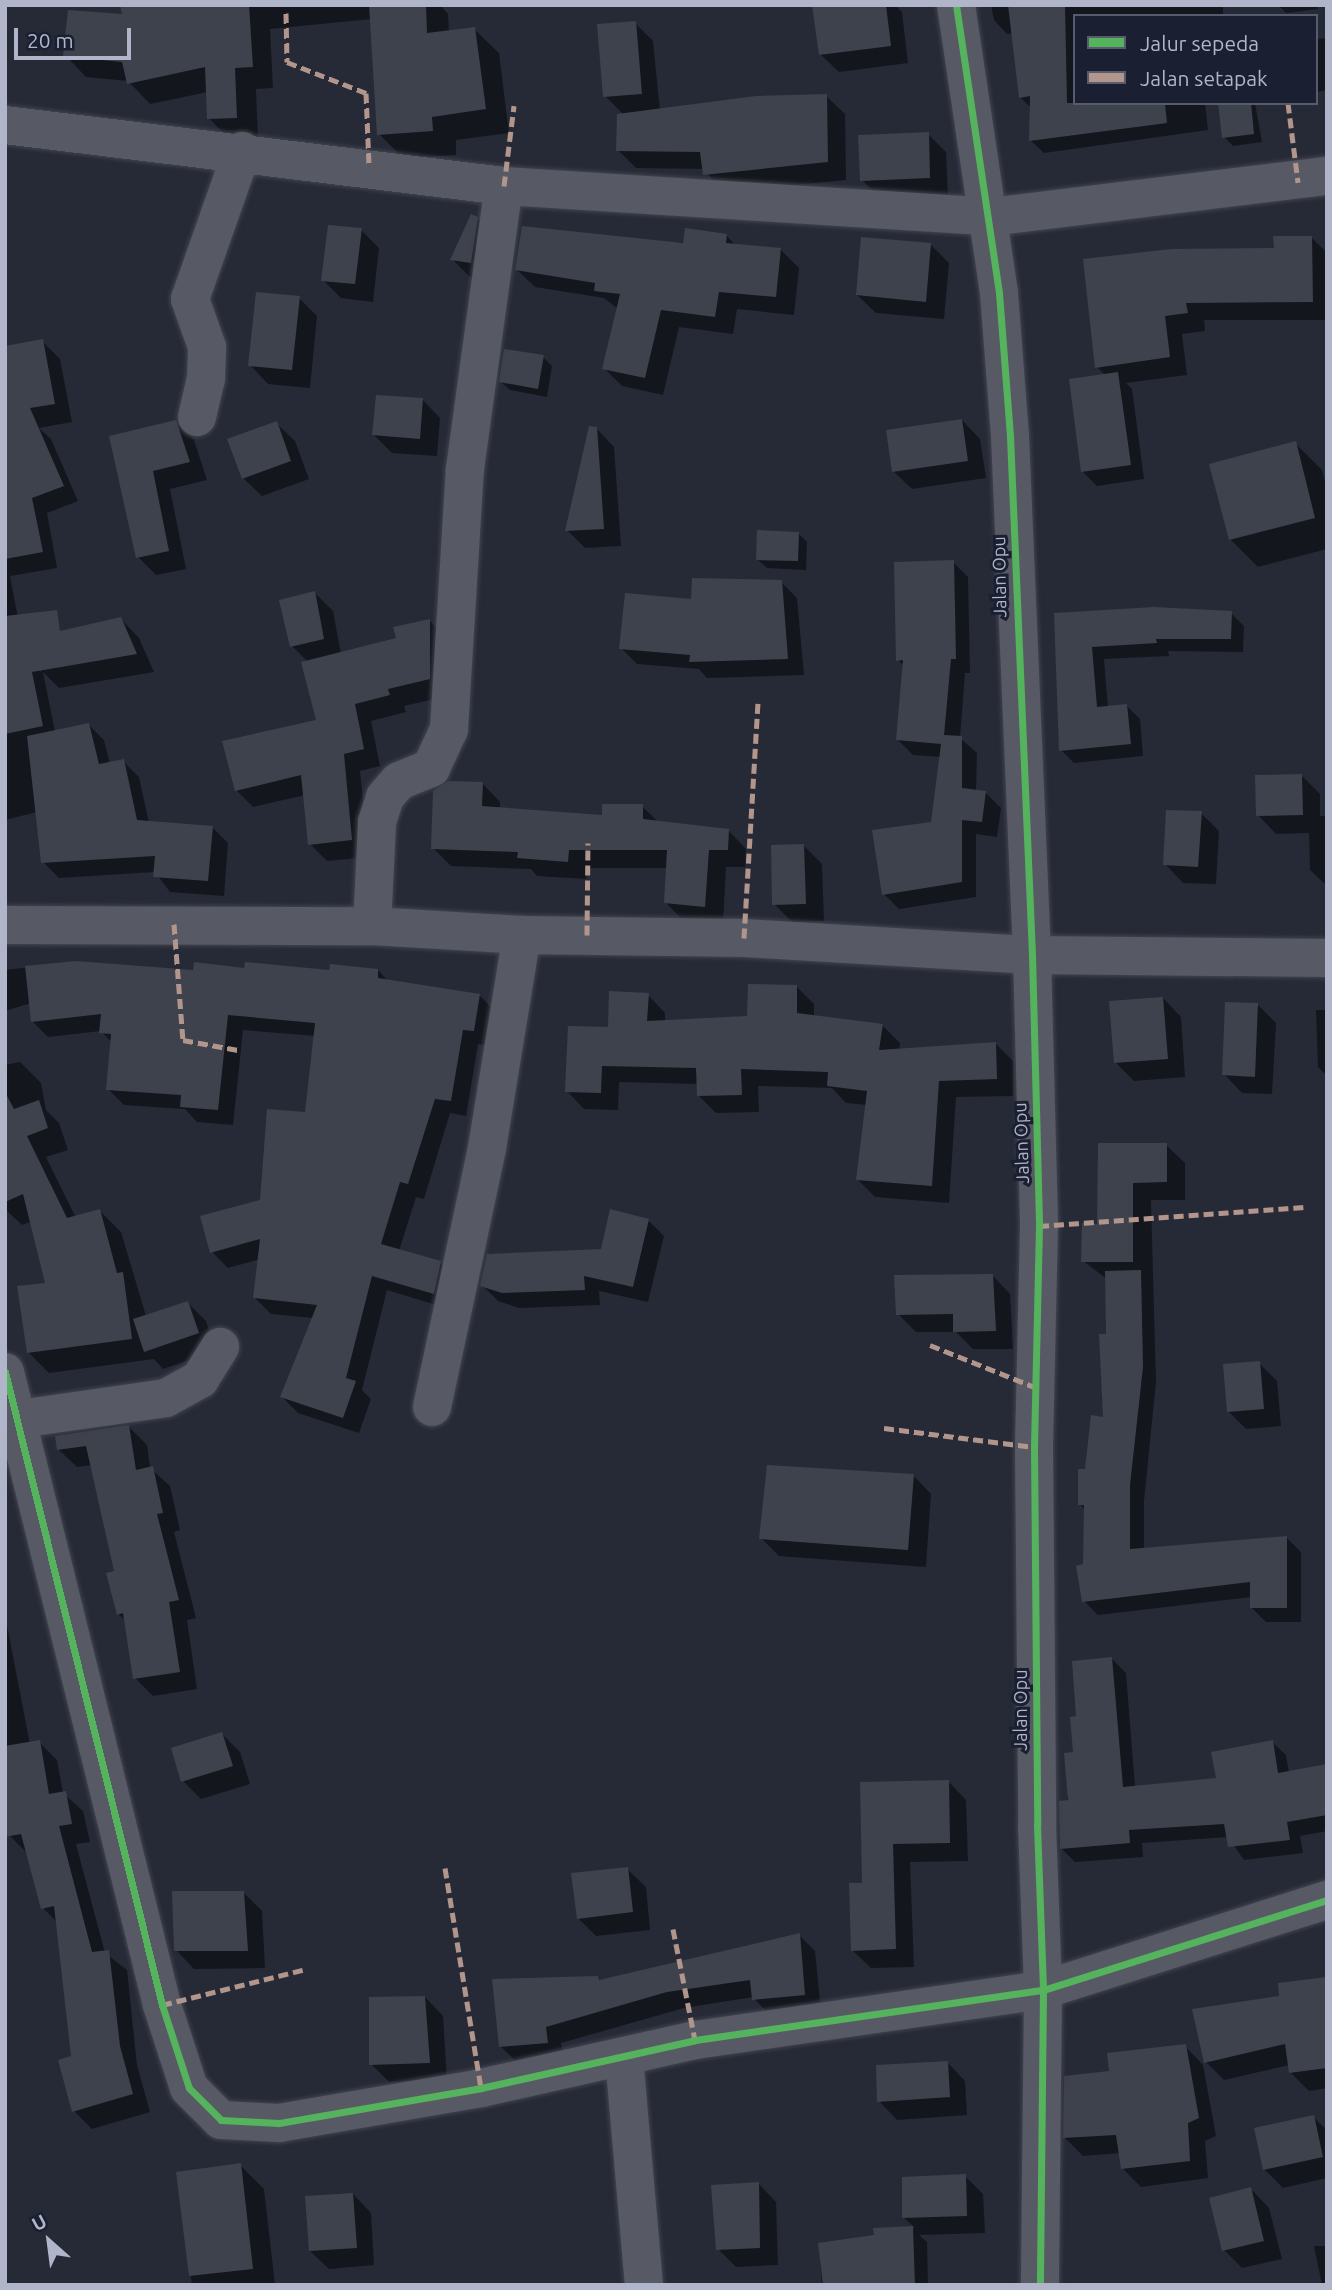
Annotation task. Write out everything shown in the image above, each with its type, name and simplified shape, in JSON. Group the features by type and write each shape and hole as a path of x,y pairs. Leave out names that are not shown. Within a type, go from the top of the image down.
{"street":[{"name":"Jalan Opu","path":"956,5 991,217 1011,449 1032,955 1039,1226 1034,1447 1037,1812 1043,1990 1040,2285"},
{"path":"5,125 242,151 504,186 991,217 1327,176"},
{"path":"197,417 206,379 207,347 190,299 242,151"},
{"path":"372,926 377,822 385,797 399,781 431,768 449,729 464,482 504,186"},
{"path":"5,925 372,926 523,935 744,938 1032,955 1327,957"},
{"path":"432,1407 487,1149 523,935"},
{"path":"19,1419 166,1398 200,1379 220,1347"},
{"path":"5,1372 19,1419 162,2005 189,2088 203,2107 221,2120 279,2123 624,2057 695,2040 1043,1990 1327,1900"},
{"path":"624,2057 644,2285"}],"building":[{"path":"120,5 249,5 253,67 235,68 237,118 207,119 205,67 127,84 122,62 63,56 68,10 122,14"},
{"path":"369,5 426,5 427,33 475,27 486,109 432,117 433,131 377,135"},
{"path":"812,5 886,5 891,46 819,55"},
{"path":"1008,5 1065,5 1067,103 1165,105 1167,123 1029,141 1030,96 1019,98"},
{"path":"636,21 642,94 603,97 597,24"},
{"path":"827,94 828,162 703,175 700,152 616,151 617,114 756,96"},
{"path":"1218,105 1251,105 1254,134 1222,138"},
{"path":"929,132 930,178 860,181 858,135"},
{"path":"471,214 478,217 471,263 450,260"},
{"path":"328,225 362,228 355,284 321,281"},
{"path":"522,226 683,243 685,228 727,234 726,243 781,248 776,297 719,292 715,317 661,310 645,378 602,369 620,294 594,291 595,283 515,270"},
{"path":"1273,236 1312,236 1313,302 1186,303 1188,313 1165,316 1170,357 1095,368 1083,259 1171,249 1274,248"},
{"path":"861,237 931,243 926,302 856,295"},
{"path":"256,292 300,296 292,370 248,366"},
{"path":"43,339 55,404 30,408 64,486 32,498 43,552 5,559 5,346"},
{"path":"504,349 544,355 538,389 499,382"},
{"path":"1118,372 1131,465 1081,472 1069,379"},
{"path":"376,395 423,398 420,439 372,435"},
{"path":"962,419 968,461 892,472 886,430"},
{"path":"176,420 190,462 153,471 169,551 136,558 109,436"},
{"path":"277,421 291,461 242,479 227,439"},
{"path":"589,426 597,427 604,529 565,531"},
{"path":"1296,441 1315,518 1229,540 1209,464"},
{"path":"757,530 799,532 798,561 756,560"},
{"path":"954,560 956,659 951,659 944,735 962,736 962,788 986,791 982,822 962,820 962,882 882,895 872,830 931,822 941,744 896,740 903,660 896,661 894,562"},
{"path":"692,578 782,580 788,659 689,662 690,655 619,649 625,593 691,599"},
{"path":"315,591 324,639 290,647 279,600"},
{"path":"1154,607 1232,611 1231,639 1156,639 1157,643 1092,647 1097,707 1127,704 1131,744 1059,751 1054,613"},
{"path":"57,610 60,631 121,617 137,654 32,672 43,726 5,734 5,616"},
{"path":"430,619 430,679 388,689 390,695 355,704 364,749 344,754 352,840 308,845 301,775 235,791 222,741 316,720 301,662 396,638 393,627"},
{"path":"89,723 99,764 124,759 137,820 213,826 208,881 153,877 155,856 41,863 27,736"},
{"path":"1302,774 1303,815 1256,816 1255,775"},
{"path":"448,781 483,782 482,806 602,815 602,804 643,804 643,819 729,829 728,850 709,850 705,907 664,903 667,850 569,850 568,862 517,858 518,852 431,849 433,791"},
{"path":"1166,810 1202,811 1198,867 1163,865"},
{"path":"804,844 806,904 772,905 771,845"},
{"path":"76,961 193,970 194,962 244,968 245,962 329,970 330,964 378,969 378,978 480,994 474,1031 463,1030 451,1101 435,1099 408,1184 400,1182 381,1244 441,1261 434,1294 372,1276 346,1378 356,1381 343,1418 280,1397 317,1305 253,1298 260,1239 210,1253 200,1216 260,1200 267,1109 305,1112 315,1023 228,1015 218,1110 180,1107 181,1095 106,1090 111,1034 99,1033 101,1014 31,1022 25,966"},
{"path":"748,984 797,985 797,1013 883,1024 879,1050 996,1042 997,1079 939,1081 932,1186 856,1180 867,1091 827,1086 828,1072 741,1069 742,1095 697,1096 696,1068 602,1066 601,1093 565,1092 568,1026 608,1027 609,991 649,993 647,1021 747,1016"},
{"path":"1163,997 1168,1059 1114,1063 1109,1001"},
{"path":"1225,1002 1258,1003 1255,1077 1222,1075"},
{"path":"5,1092 14,1109 39,1100 48,1128 27,1136 67,1218 100,1209 117,1273 123,1272 132,1339 27,1353 17,1286 45,1283 23,1194 5,1202"},
{"path":"1098,1143 1167,1143 1167,1182 1133,1183 1133,1262 1081,1262 1082,1223 1097,1224"},
{"path":"610,1209 649,1219 633,1287 584,1276 585,1290 502,1293 480,1286 487,1254 601,1249"},
{"path":"1141,1270 1143,1367 1130,1485 1130,1549 1287,1536 1287,1608 1250,1608 1250,1582 1082,1602 1076,1566 1083,1564 1084,1505 1078,1505 1078,1469 1085,1469 1091,1415 1103,1417 1099,1334 1106,1334 1105,1271"},
{"path":"993,1274 996,1331 953,1332 953,1314 896,1315 894,1275"},
{"path":"188,1301 199,1333 144,1352 133,1319"},
{"path":"1260,1361 1264,1409 1227,1412 1223,1364"},
{"path":"129,1425 136,1470 153,1466 163,1513 157,1514 179,1600 169,1602 180,1672 133,1679 123,1613 117,1615 106,1573 114,1571 86,1446 57,1450 55,1436"},
{"path":"767,1465 914,1474 908,1550 759,1539"},
{"path":"1112,1657 1123,1787 1216,1778 1211,1752 1273,1740 1278,1773 1327,1764 1327,1815 1287,1822 1290,1840 1228,1847 1224,1824 1129,1830 1130,1843 1060,1849 1059,1801 1068,1800 1064,1753 1073,1752 1070,1717 1076,1716 1072,1661"},
{"path":"222,1732 233,1766 181,1782 171,1748"},
{"path":"40,1740 49,1794 66,1791 72,1824 59,1826 92,1952 109,1950 120,2046 133,2094 72,2112 58,2060 71,2056 54,1906 41,1909 21,1834 5,1837 5,1746"},
{"path":"949,1780 950,1843 893,1844 896,1949 851,1951 849,1883 862,1883 860,1782"},
{"path":"628,1867 633,1912 577,1919 571,1873"},
{"path":"172,1891 244,1891 248,1951 174,1951"},
{"path":"800,1933 805,1995 752,2000 750,1980 667,1992 546,2027 548,2043 499,2047 492,1979 598,1976 599,1980"},
{"path":"1327,1977 1327,2068 1289,2073 1285,2044 1204,2063 1192,2009 1279,1996 1278,1983"},
{"path":"425,1996 430,2063 369,2065 369,1997"},
{"path":"1186,2044 1199,2118 1188,2123 1190,2161 1121,2169 1116,2135 1063,2138 1064,2076 1109,2071 1107,2053"},
{"path":"948,2061 950,2097 877,2102 876,2065"},
{"path":"1314,2115 1323,2157 1263,2170 1254,2128"},
{"path":"241,2163 253,2269 189,2276 176,2172"},
{"path":"966,2174 967,2216 902,2218 902,2177"},
{"path":"759,2182 760,2248 716,2250 711,2185"},
{"path":"1251,2187 1264,2241 1222,2251 1209,2198"},
{"path":"353,2193 357,2248 309,2251 305,2196"},
{"path":"913,2226 915,2285 823,2285 818,2243 874,2235 873,2228"}],"marked path":[{"path":"286,13 287,62 366,93 369,166"},
{"path":"1288,105 1298,182"},
{"path":"504,186 514,106"},
{"path":"744,938 758,700"},
{"path":"587,935 588,843"},
{"path":"174,924 183,1040 238,1050"},
{"path":"1039,1226 1304,1207"},
{"path":"930,1345 1037,1388"},
{"path":"884,1428 1034,1447"},
{"path":"445,1868 481,2088"},
{"path":"673,1929 695,2040"},
{"path":"162,2005 306,1969"}],"cycle path":[{"path":"956,5 999,293 1010,436 1032,955 1039,1226 1034,1447 1037,1825 1043,1990 1040,2285"},
{"path":"5,1372 162,2005 189,2088 221,2120 279,2123 481,2088 695,2040 1043,1990 1327,1900"}]}
